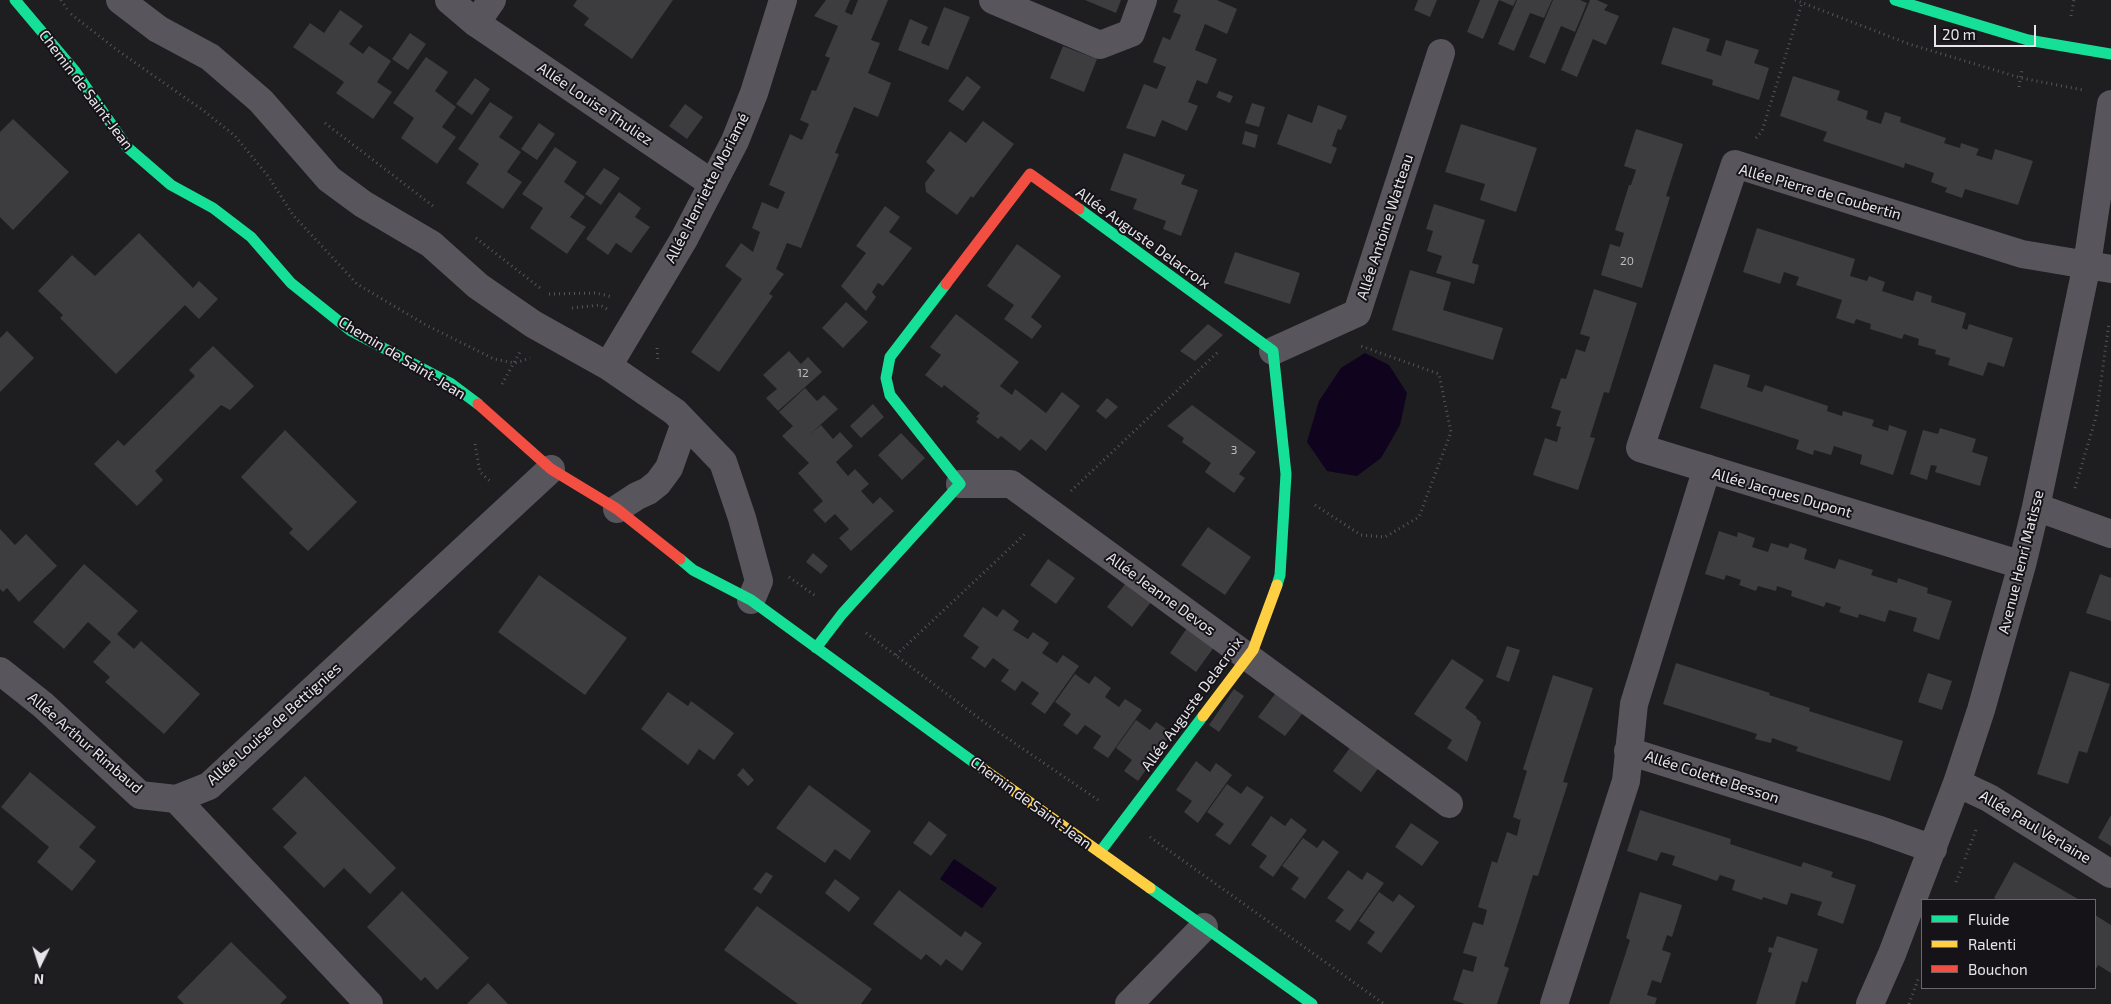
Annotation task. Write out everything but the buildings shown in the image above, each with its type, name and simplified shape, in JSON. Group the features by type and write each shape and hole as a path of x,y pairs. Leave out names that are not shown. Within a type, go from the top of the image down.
{"street":[{"name":"Chemin de Saint-Jean","path":"16,0 75,71 127,147 171,185 213,208 251,236 291,283 351,331 450,383 482,407 551,469 617,509 693,570 751,600 1312,1004"},
{"path":"120,0 158,29 210,57 262,102 329,179 363,204 431,244 478,286 533,324 608,366 675,412 723,462 742,518 758,581 751,600"},
{"name":"Allée Louise Thuliez","path":"449,0 476,24 713,184"},
{"path":"476,24 492,0"},
{"name":"Allée Henriette Moriamé","path":"608,366 684,239 735,141 754,93 783,0"},
{"path":"993,0 1100,45 1131,33 1143,0"},
{"path":"1895,0 1975,26 2028,40 2111,54"},
{"name":"Allée Antoine Watteau","path":"1273,351 1357,313 1441,53"},
{"name":"Avenue Henri Matisse","path":"1870,1004 1933,850 1957,783 1982,710 2022,565 2099,267 2111,104"},
{"name":"Allée Pierre de Coubertin","path":"1707,468 1640,448 1735,164 2022,254 2099,267"},
{"name":"Allée Auguste Delacroix","path":"960,484 890,395 886,378 890,357 1030,174 1273,351 1286,474 1280,575 1253,650 1100,852"},
{"path":"617,509 658,483 669,468 685,423"},
{"name":"Allée Jacques Dupont","path":"1628,750 1634,704 1707,468 2022,565"},
{"name":"Allée Louise de Bettignies","path":"176,799 209,786 551,469"},
{"path":"816,648 846,610 960,484"},
{"name":"Allée Jeanne Devos","path":"960,484 1011,484 1449,804"},
{"path":"2036,508 2111,534"},
{"name":"Allée Arthur Rimbaud","path":"0,671 43,705 140,795 176,799"},
{"name":"Allée Colette Besson","path":"1554,1004 1626,781 1628,750 1868,826 1933,850"},
{"name":"Allée Paul Verlaine","path":"1957,783 1988,798 2111,874"},
{"path":"176,799 369,1004"},
{"path":"1129,1004 1204,928"}],"path":[{"path":"1795,0 1909,44 2021,78 2084,90"},
{"path":"2069,23 2074,0"},
{"path":"1735,164 1762,130 1802,3"},
{"path":"2019,87 2021,78"},
{"path":"1285,485 1361,535 1386,537 1419,517 1451,432 1439,374 1319,331"},
{"path":"1909,1004 1921,972"}],"shaded area":[{"path":"1365,353 1389,365 1407,393 1400,425 1381,458 1357,476 1327,471 1307,442 1319,401 1341,368"},
{"path":"954,859 997,888 982,908 940,879"}],"traffic: fast":[{"path":"15,0 75,71 127,147 171,185 213,208 251,237 291,283 351,331 450,383 478,404"},
{"path":"1895,0 2028,40 2111,54"},
{"path":"1079,209 1273,351 1286,474 1280,575 1277,585"},
{"path":"816,648 842,614 960,484 890,395 886,378 890,357 946,284"},
{"path":"680,559 693,570 751,600 983,769"},
{"path":"1100,852 1203,716"},
{"path":"1150,888 1312,1004"}],"traffic: slow":[{"path":"1203,716 1253,650 1277,585"},
{"path":"983,769 1150,888"}],"traffic: jam":[{"path":"946,284 1030,174 1079,209"},
{"path":"478,404 551,469 617,509 680,559"}]}
